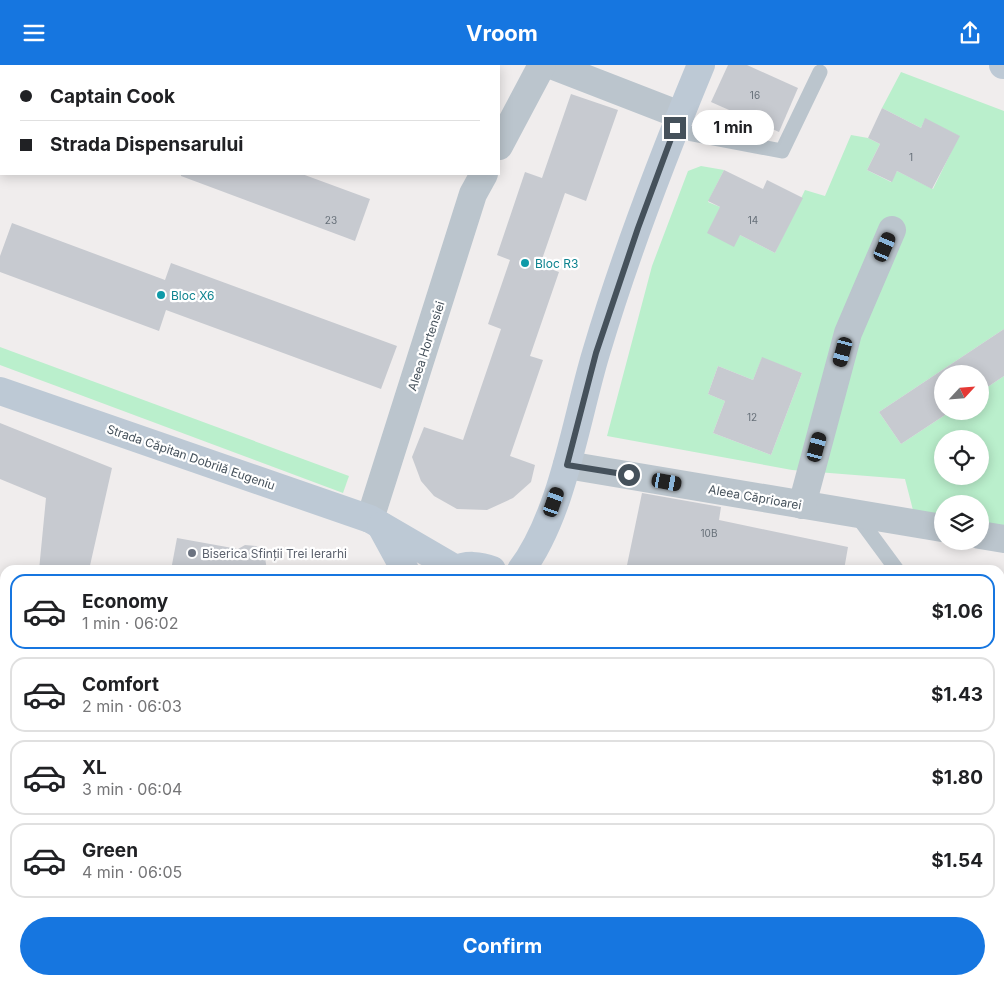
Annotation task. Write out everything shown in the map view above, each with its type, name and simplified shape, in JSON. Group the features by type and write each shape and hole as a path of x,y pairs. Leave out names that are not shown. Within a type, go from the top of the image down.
{"street":[{"path":"500,144 542,65"},
{"path":"551,65 678,122"},
{"path":"524,565 539,538 567,465 596,353 638,228 701,65"},
{"name":"Aleea Hortensiei","path":"375,522 473,193 483,175"},
{"path":"802,505 848,333 892,230"},
{"name":"Strada Căpitan Dobrilă Eugeniu","path":"0,391 375,522 448,565"},
{"name":"Aleea Căprioarei","path":"567,465 934,527"},
{"path":"375,522 402,565"},
{"path":"989,536 1004,539"}],"lane":[{"path":"678,122 692,134 782,151 820,71"},
{"path":"855,513 892,565"}],"green space":[{"path":"901,72 1004,111 1004,329 950,365 934,365 934,375 879,412 901,444 937,420 989,420 989,386 1004,376 1004,529 989,526 989,495 934,495 934,518 914,514 905,479 792,470 607,436 652,266 688,171 701,166 724,170 708,202 720,207 740,235 775,253 805,190 825,196 851,135 868,138 880,144 867,170 891,182 897,171 933,189 959,136 925,119 921,128 882,108","holes":["762,358 802,373 771,455 713,433 725,401 708,394 718,366 753,380"]},
{"path":"0,347 349,476 343,493 0,365"}],"building":[{"path":"728,65 747,65 798,88 779,132 711,102"},
{"name":"Bloc R3","path":"571,94 618,110 586,201 565,193 540,265 559,272 530,356 543,360 510,456 535,465 531,482 513,498 487,510 457,509 434,496 421,481 412,457 424,427 463,440 501,329 488,324 510,260 497,255 525,172 542,178"},
{"path":"882,108 921,128 925,118 960,136 932,189 897,171 892,182 867,170 880,144 868,138"},
{"path":"724,170 763,189 767,180 803,198 775,253 740,235 734,247 707,233 720,207 708,201"},
{"path":"305,175 370,199 355,241 181,176"},
{"name":"Bloc X6","path":"12,223 165,280 171,263 397,346 381,389 166,310 159,331 0,272 0,256"},
{"path":"1004,329 1004,376 989,386 989,365 950,365"},
{"path":"762,357 802,373 771,455 713,433 725,401 708,394 718,366 753,380"},
{"path":"934,375 934,420 937,420 901,444 879,412"},
{"path":"0,423 112,468 90,565 39,565 46,498 0,479"},
{"path":"642,493 721,507 719,520 848,547 845,565 627,565"},
{"name":"Biserica Sfinții Trei Ierarhi","path":"177,538 238,549 245,545 256,546 264,552 266,565 172,565"}],"place":[{"name":"Bloc R3","path":"525,263"},
{"name":"Bloc X6","path":"161,295"},
{"name":"Biserica Sfinții Trei Ierarhi","path":"192,553"}],"route":[{"path":"629,475 567,465 596,353 638,228 675,128"}]}
